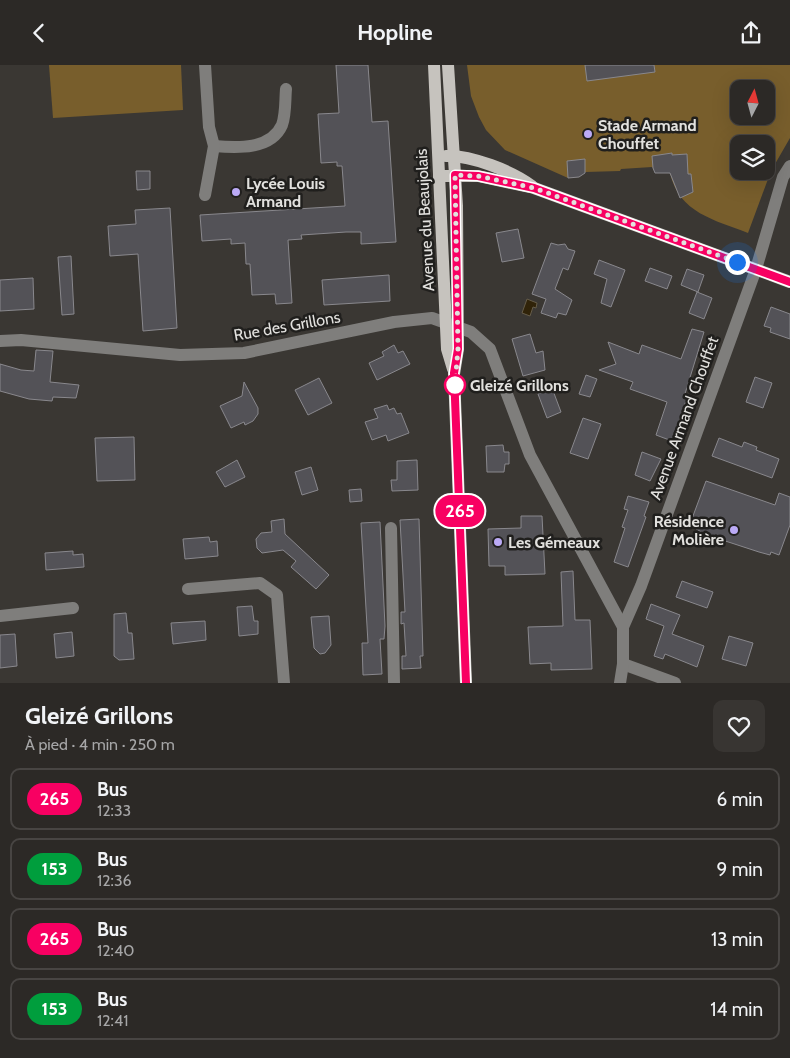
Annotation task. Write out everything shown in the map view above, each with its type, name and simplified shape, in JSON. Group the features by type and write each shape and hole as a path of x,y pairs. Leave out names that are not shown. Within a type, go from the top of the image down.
{"main road":[{"name":"Avenue du Beaujolais","path":"434,65 439,175 452,324 458,349 454,373 466,683"},
{"name":"Avenue du Beaujolais","path":"448,65 455,175 452,324"},
{"path":"439,156 472,159 522,178 534,188"},
{"path":"439,175 478,176 534,188 790,282"}],"street":[{"path":"205,65 209,127 214,146 205,195"},
{"path":"214,146 258,145 275,135 282,124 286,89"},
{"name":"Avenue Armand Chouffet","path":"620,683 623,665 623,627 641,586 756,269 783,177 790,166"},
{"name":"Rue des Grillons","path":"0,341 21,340 180,355 244,353 394,322 432,318 452,324"},
{"path":"452,324 481,339 490,349 530,455 623,627"},
{"path":"391,529 394,683"},
{"path":"188,589 260,583 277,595 284,683"},
{"path":"0,615 73,608"},
{"path":"623,665 675,683"}],"shaded area":[{"path":"49,65 181,65 183,110 53,118"},
{"name":"Stade Armand Chouffet","path":"467,65 790,65 790,138 775,164 775,135 730,135 730,180 768,180 748,233 711,219 690,206 681,197 670,173 656,173 652,167 621,169 620,171 585,172 579,177 568,178 505,150 486,130 471,96"},
{"path":"527,299 537,303 536,308 533,307 530,316 522,313"}],"building":[{"path":"336,65 368,65 372,122 388,121 396,242 361,244 361,232 301,235 302,239 288,240 292,303 276,304 275,294 252,295 250,264 246,264 245,243 231,244 231,239 202,241 200,215 345,206 342,166 337,166 337,162 321,163 318,114 339,113"},
{"path":"585,65 654,65 655,72 587,81"},
{"path":"672,153 672,155 687,154 688,174 691,174 693,192 680,198 670,173 655,173 653,168 652,156"},
{"path":"585,159 585,173 579,177 568,178 567,161"},
{"path":"136,171 150,171 150,189 137,190"},
{"path":"170,208 177,328 143,331 138,254 110,256 108,226 136,224 135,210"},
{"path":"518,229 524,258 502,262 496,233"},
{"path":"551,243 565,244 568,249 575,251 568,270 563,268 555,289 572,300 566,315 558,313 556,318 541,313 546,299 532,294"},
{"path":"71,256 74,314 62,315 58,257"},
{"path":"599,260 625,270 611,307 601,303 607,279 594,274"},
{"path":"650,268 672,276 667,289 645,281"},
{"path":"687,269 704,275 698,292 681,285"},
{"path":"389,275 390,301 324,305 322,280"},
{"path":"33,278 34,309 0,311 0,280"},
{"path":"697,292 712,298 704,319 689,313"},
{"path":"771,307 790,314 790,339 770,332 771,328 764,326"},
{"path":"692,329 704,332 684,397 687,398 672,441 656,435 667,402 630,389 633,382 599,370 616,364 608,342 639,354 642,345 681,359"},
{"path":"530,334 536,353 543,351 545,370 523,376 512,339"},
{"path":"394,345 398,353 403,351 410,364 377,380 369,363 384,356 382,352"},
{"path":"36,350 53,351 50,382 79,385 76,398 53,397 52,401 29,399 0,391 0,364 21,370 34,371"},
{"path":"586,375 597,379 590,397 579,394"},
{"path":"755,377 772,383 763,408 746,402"},
{"path":"319,378 332,403 308,415 295,390"},
{"path":"244,382 258,408 258,414 253,421 245,425 244,422 231,428 220,406 242,396"},
{"path":"552,388 561,412 547,418 538,394"},
{"path":"387,405 389,410 394,408 397,414 401,413 409,433 388,441 386,435 372,440 365,422 378,418 374,409"},
{"path":"583,418 601,424 588,459 570,453"},
{"path":"134,437 135,480 97,481 95,438"},
{"path":"719,438 742,447 744,442 757,447 756,450 779,459 772,478 712,456"},
{"path":"503,445 504,452 509,452 509,464 505,464 504,472 487,472 486,446"},
{"path":"642,452 661,459 650,481 635,475"},
{"path":"237,460 245,477 225,487 216,472"},
{"path":"417,460 418,490 392,491 391,480 397,480 397,461"},
{"path":"311,467 318,490 302,495 295,472"},
{"path":"706,481 775,505 779,493 790,497 790,525 779,555 771,552 770,555 759,552 707,535 696,529 697,526 690,524"},
{"path":"361,489 362,501 350,502 349,490"},
{"path":"628,496 649,502 644,516 646,517 628,567 614,562 625,528 622,527 628,510 624,509"},
{"path":"521,516 542,516 545,574 505,575 505,566 489,566 488,529 521,528"},
{"path":"284,519 285,534 329,575 316,589 291,567 296,561 283,550 262,553 257,548 256,539 261,533 272,532 271,521"},
{"path":"419,519 423,656 420,656 421,668 402,669 402,656 406,656 404,623 401,624 401,612 405,612 400,520"},
{"path":"380,522 385,626 384,639 380,639 382,674 363,675 362,643 368,643 361,523"},
{"path":"209,537 210,542 217,541 218,556 185,559 183,539"},
{"path":"73,551 73,555 83,554 84,567 46,570 45,553"},
{"path":"573,571 575,620 590,620 592,669 551,670 551,663 530,664 528,627 563,626 561,572"},
{"path":"682,581 713,592 707,608 676,597"},
{"path":"651,604 680,615 672,634 704,646 697,667 665,654 663,659 654,656 664,626 646,619"},
{"path":"252,606 254,621 258,621 258,634 239,636 237,607"},
{"path":"126,613 128,633 132,633 134,659 119,660 114,656 114,614"},
{"path":"329,616 331,645 325,653 320,654 314,648 311,617"},
{"path":"205,621 206,640 173,644 171,623"},
{"path":"72,632 74,656 56,658 54,634"},
{"path":"15,634 17,666 0,668 0,635"},
{"path":"729,636 753,643 746,666 722,659"}],"bus line":[{"name":"265","path":"466,683 454,373 458,349 455,175 485,177 518,186 534,188 790,282"}],"place":[{"name":"Stade Armand Chouffet","path":"588,134"},
{"name":"Lycée Louis Armand","path":"236,192"},
{"name":"Gleizé Grillons","path":"455,385"},
{"name":"Résidence Molière","path":"734,530"},
{"name":"Les Gémeaux","path":"498,542"}],"route":[{"path":"455,385 454,373 458,349 455,175 485,177 518,186 534,188 737,262"}]}
